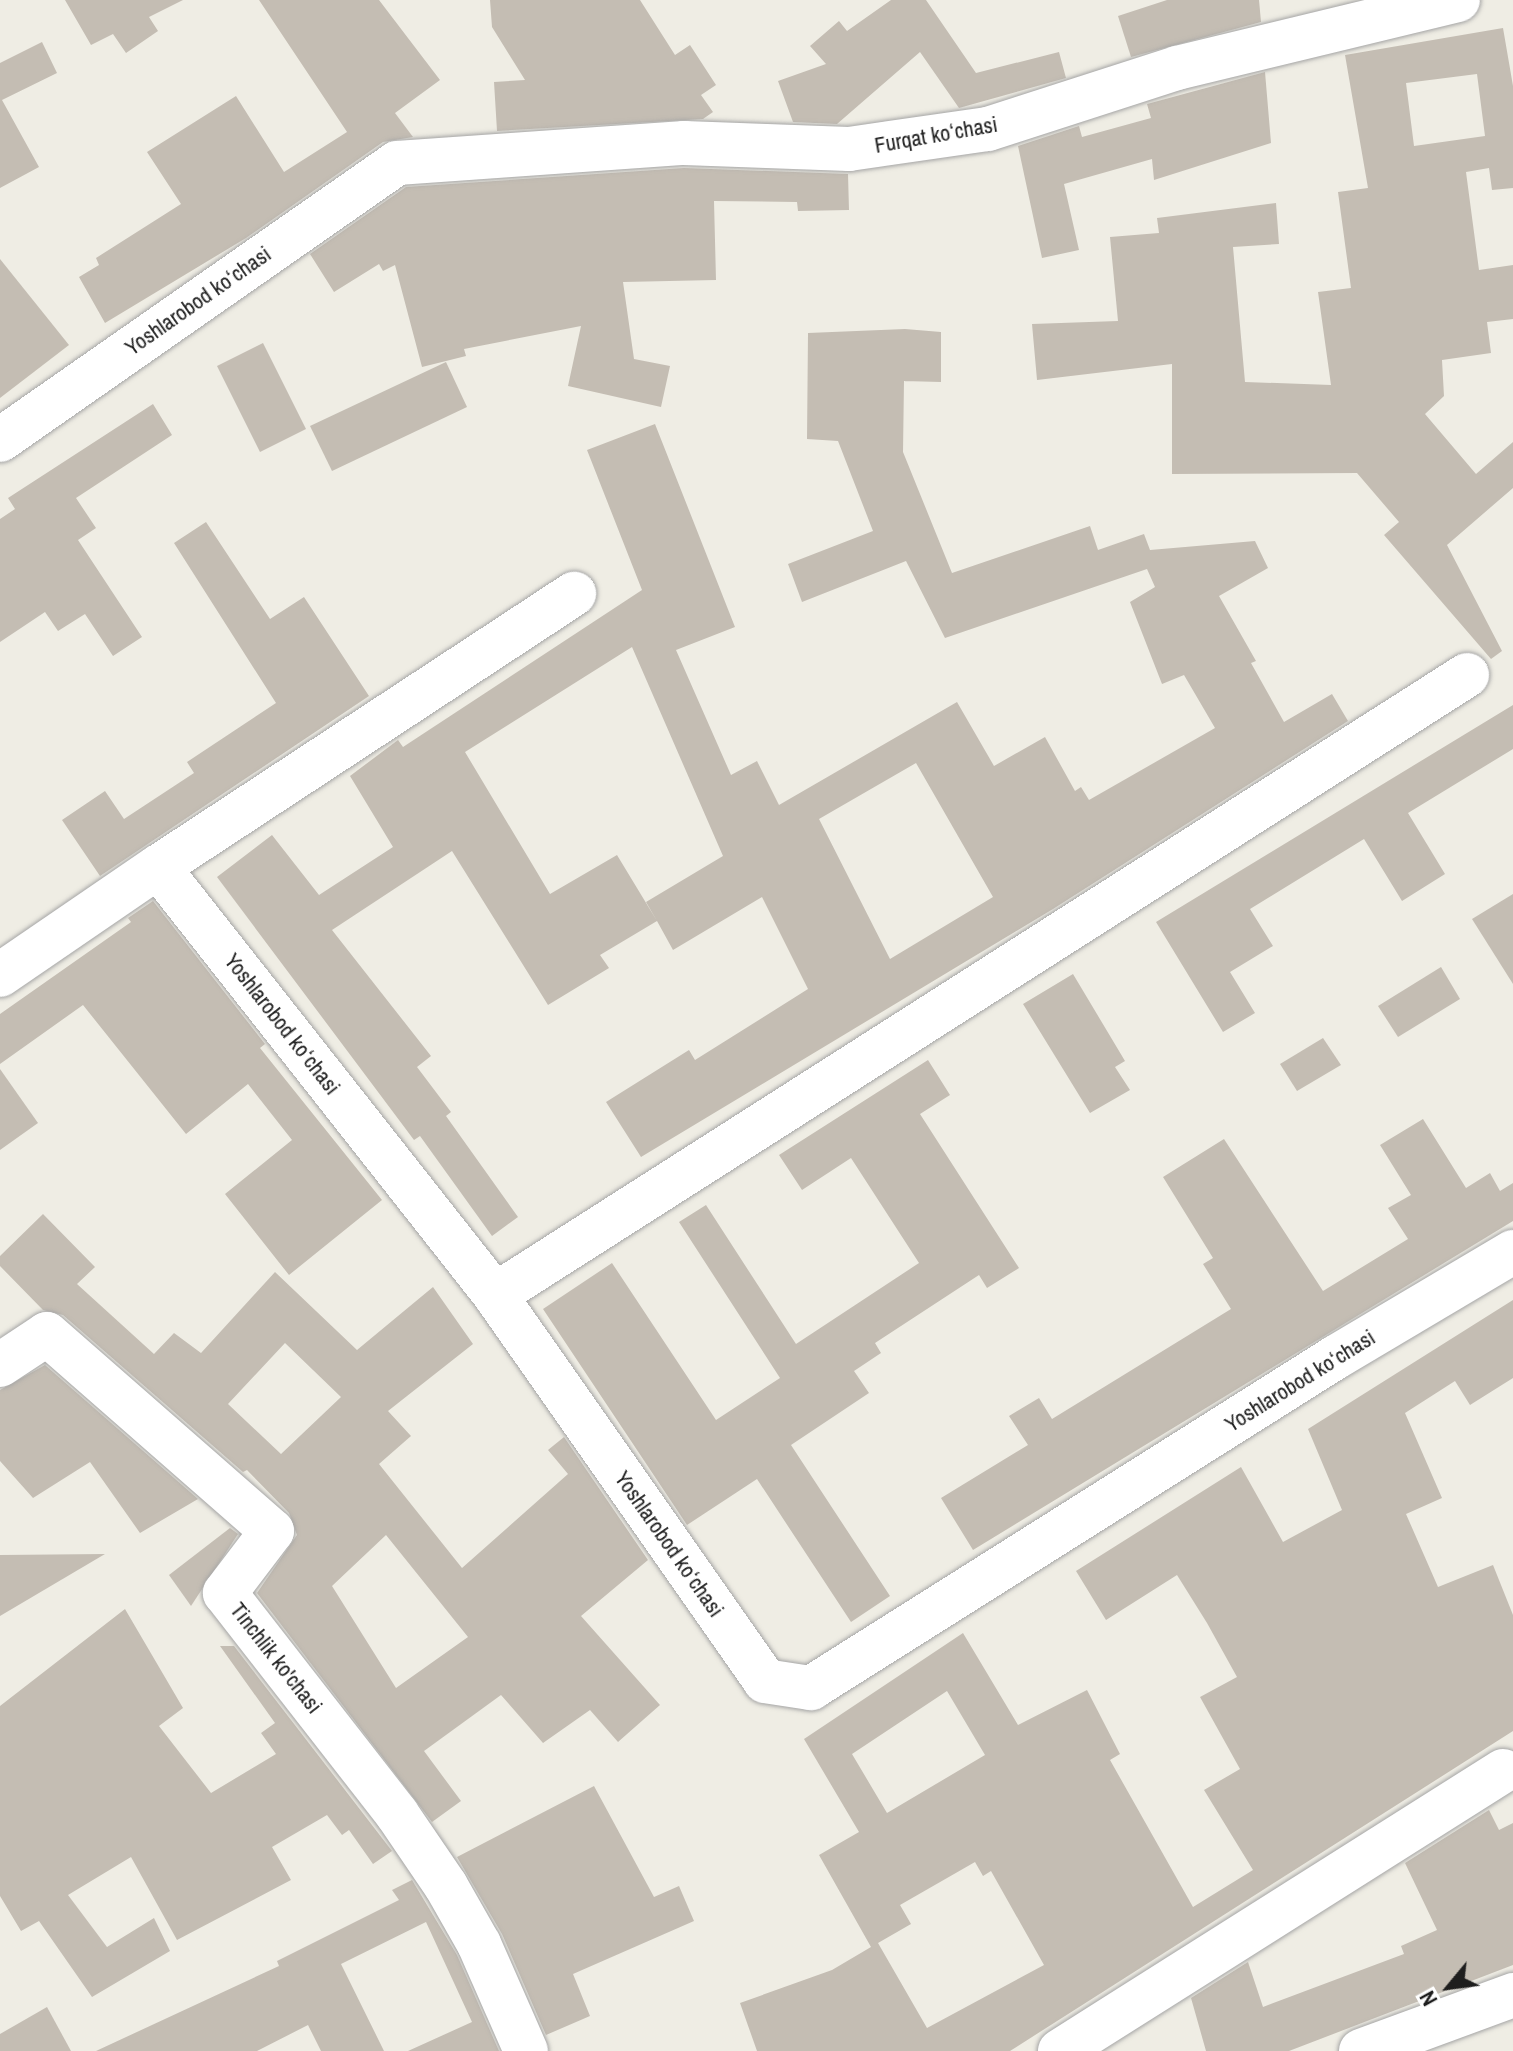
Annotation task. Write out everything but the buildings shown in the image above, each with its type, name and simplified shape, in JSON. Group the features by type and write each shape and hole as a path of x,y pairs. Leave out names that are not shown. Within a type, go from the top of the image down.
{"street":[{"name":"Furqat koʻchasi","path":"397,163 684,143 849,149 973,131 1177,68 1458,0"},
{"name":"Yoshlarobod koʻchasi","path":"0,440 397,163"},
{"path":"0,975 158,867 574,594"},
{"path":"495,1295 1467,675"},
{"name":"Yoshlarobod koʻchasi","path":"158,867 495,1295 765,1681 811,1688 1336,1357 1513,1252"},
{"name":"Tinchlik ko'chasi","path":"0,1365 47,1334 272,1531 225,1593 397,1814 446,1886 479,1944 526,2051"},
{"path":"1060,2051 1503,1771"},
{"path":"1361,2051 1510,2003"}]}
